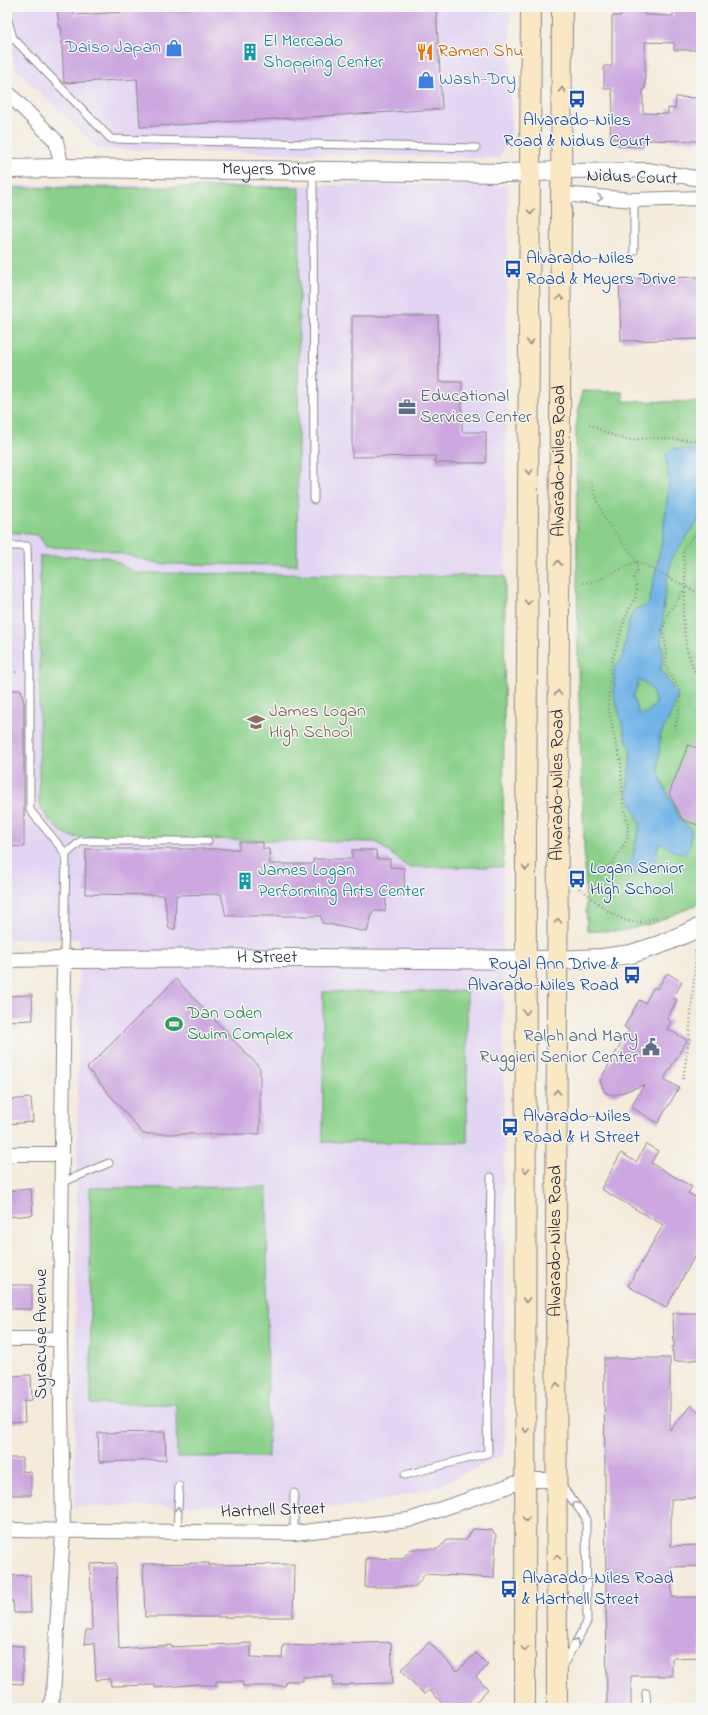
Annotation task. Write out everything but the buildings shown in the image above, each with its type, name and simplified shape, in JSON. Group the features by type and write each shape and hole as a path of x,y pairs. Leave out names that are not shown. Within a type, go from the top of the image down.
{"main road":[{"name":"Alvarado-Niles Road","path":"525,1708 526,959 531,7"},
{"name":"Alvarado-Niles Road","path":"557,1708 556,1221 562,7"}],"street":[{"path":"7,92 56,141 62,168"},
{"name":"Meyers Drive","path":"7,169 62,168 313,172 531,173 562,171"},
{"name":"Nidus Court","path":"562,171 647,170 701,179"},
{"path":"531,173 562,194"},
{"name":"Nidus Court","path":"562,194 634,200 701,198"},
{"name":"H Street","path":"7,960 558,960 602,958 631,954 659,945 701,927"},
{"name":"Syracuse Avenue","path":"50,1708 53,1695 63,1530 60,1339 64,959"},
{"path":"7,1154 61,1154"},
{"path":"7,1339 60,1339"},
{"name":"Hartnell Street","path":"7,1530 294,1533 409,1520 526,1480 557,1480"}],"lane":[{"path":"7,17 13,38 111,140 476,148"},
{"path":"313,172 314,500"},
{"path":"634,200 634,251"},
{"path":"7,546 26,546 30,672 30,810 66,854 64,959"},
{"path":"66,854 81,842 208,841"},
{"path":"61,1183 109,1162"},
{"path":"405,1475 488,1453 487,1422 492,1177"},
{"path":"557,1480 586,1518 587,1622 558,1676"},
{"path":"177,1531 179,1486"},
{"path":"294,1494 294,1533"},
{"path":"646,1693 647,1708"}],"path":[{"path":"589,424 627,440 654,438 701,441"},
{"path":"589,478 606,521 637,561 696,592"},
{"path":"701,526 683,550 686,587 683,616 686,646 693,668 701,682"},
{"path":"583,582 597,581 637,561"},
{"path":"589,870 607,867 612,864 627,840 628,825 623,803 621,762 608,705 610,668 624,618 635,598 637,589 634,578 637,570 637,561"},
{"path":"675,730 680,702 680,690 666,668 666,647 663,630 668,613 686,587"},
{"path":"579,888 603,907 622,919 638,922 658,917"},
{"path":"683,1079 693,993 696,956 695,950"}],"shaded area":[{"name":"El Mercado Shopping Center","path":"7,7 510,7 511,137 498,158 98,149 16,69 7,38"},
{"name":"James Logan High School","path":"7,185 508,185 503,934 505,1454 434,1488 359,1506 74,1506 79,939 7,939"}],"green space":[{"path":"300,187 297,565 162,564 102,549 46,547 38,535 7,532 7,188"},
{"path":"582,391 623,392 623,401 701,402 701,903 654,923 621,931 587,931 578,670 576,427"},
{"path":"40,556 108,557 136,573 505,576 503,867 408,867 376,842 73,837 62,832 48,819 39,803"},
{"path":"467,991 467,1142 323,1142 323,992"},
{"path":"267,1187 268,1457 177,1457 176,1404 91,1404 90,1188"}],"water":[{"path":"672,449 701,450 701,517 672,557 665,590 661,640 663,651 661,670 676,693 677,699 660,736 658,771 681,821 691,829 691,839 690,845 684,854 671,850 663,844 660,844 658,846 656,860 652,870 649,873 638,874 629,872 627,867 632,859 640,824 627,792 631,749 626,739 614,695 614,670 623,655 630,617 636,609 646,606 649,603 662,541 669,484 666,454","holes":["639,681 643,682 651,689 656,704 646,713 639,715 633,696"]}],"place":[{"name":"Daiso Japan","path":"174,48"},
{"name":"El Mercado Shopping Center","path":"250,52"},
{"name":"Ramen Shu","path":"425,52"},
{"name":"Wash-Dry","path":"426,80"},
{"name":"Alvarado-Niles Road & Nidus Court","path":"577,99"},
{"name":"Alvarado-Niles Road & Meyers Drive","path":"513,269"},
{"name":"Educational Services Center","path":"407,407"},
{"name":"James Logan High School","path":"256,722"},
{"name":"Logan Senior High School","path":"577,879"},
{"name":"James Logan Performing Arts Center","path":"245,881"},
{"name":"Royal Ann Drive & Alvarado-Niles Road","path":"632,975"},
{"name":"Dan Oden Swim Complex","path":"174,1024"},
{"name":"Ralph and Mary Ruggieri Senior Center","path":"651,1047"},
{"name":"Alvarado-Niles Road & H Street","path":"510,1127"},
{"name":"Alvarado-Niles Road & Hartnell Street","path":"509,1589"}]}
